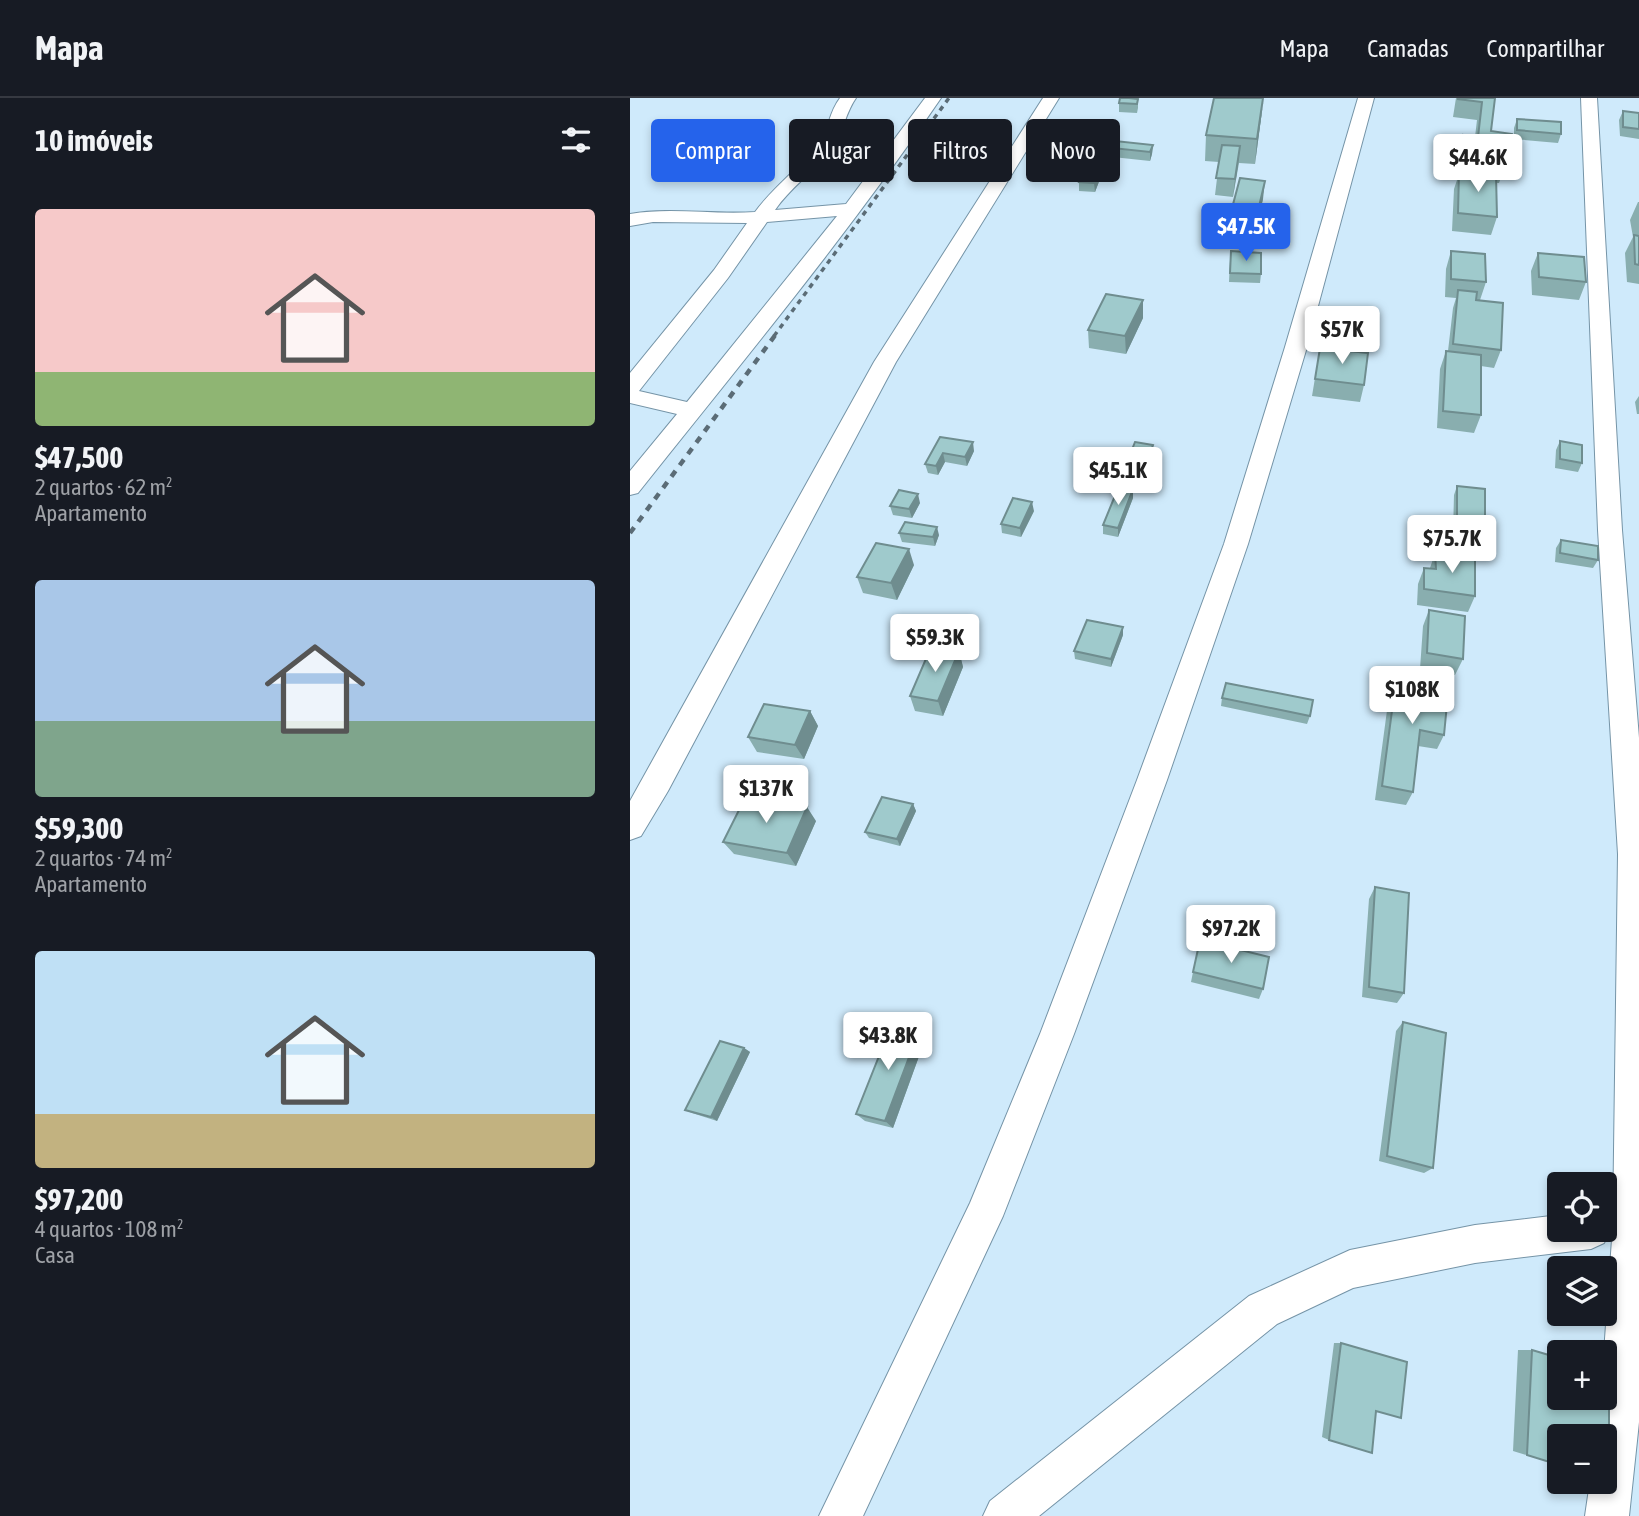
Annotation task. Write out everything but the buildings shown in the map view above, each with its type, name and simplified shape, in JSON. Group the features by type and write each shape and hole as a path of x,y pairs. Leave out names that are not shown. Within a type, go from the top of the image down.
{"street":[{"path":"630,387 720,274 776,195 822,150 833,135 842,106 848,98"},
{"path":"630,487 850,209 933,98"},
{"path":"630,827 658,782 885,362 1051,98"},
{"path":"841,1516 984,1216 1057,1034 1147,793 1236,544 1296,347 1366,98"},
{"path":"1589,98 1610,530 1633,854 1621,1400 1608,1516"},
{"path":"630,220 653,216 733,219 850,209"},
{"path":"630,396 692,410"},
{"path":"1005,1516 1263,1310 1350,1269 1475,1244 1547,1235"}],"railway":[{"path":"774,336 949,98"},
{"path":"630,533 776,334"}]}
